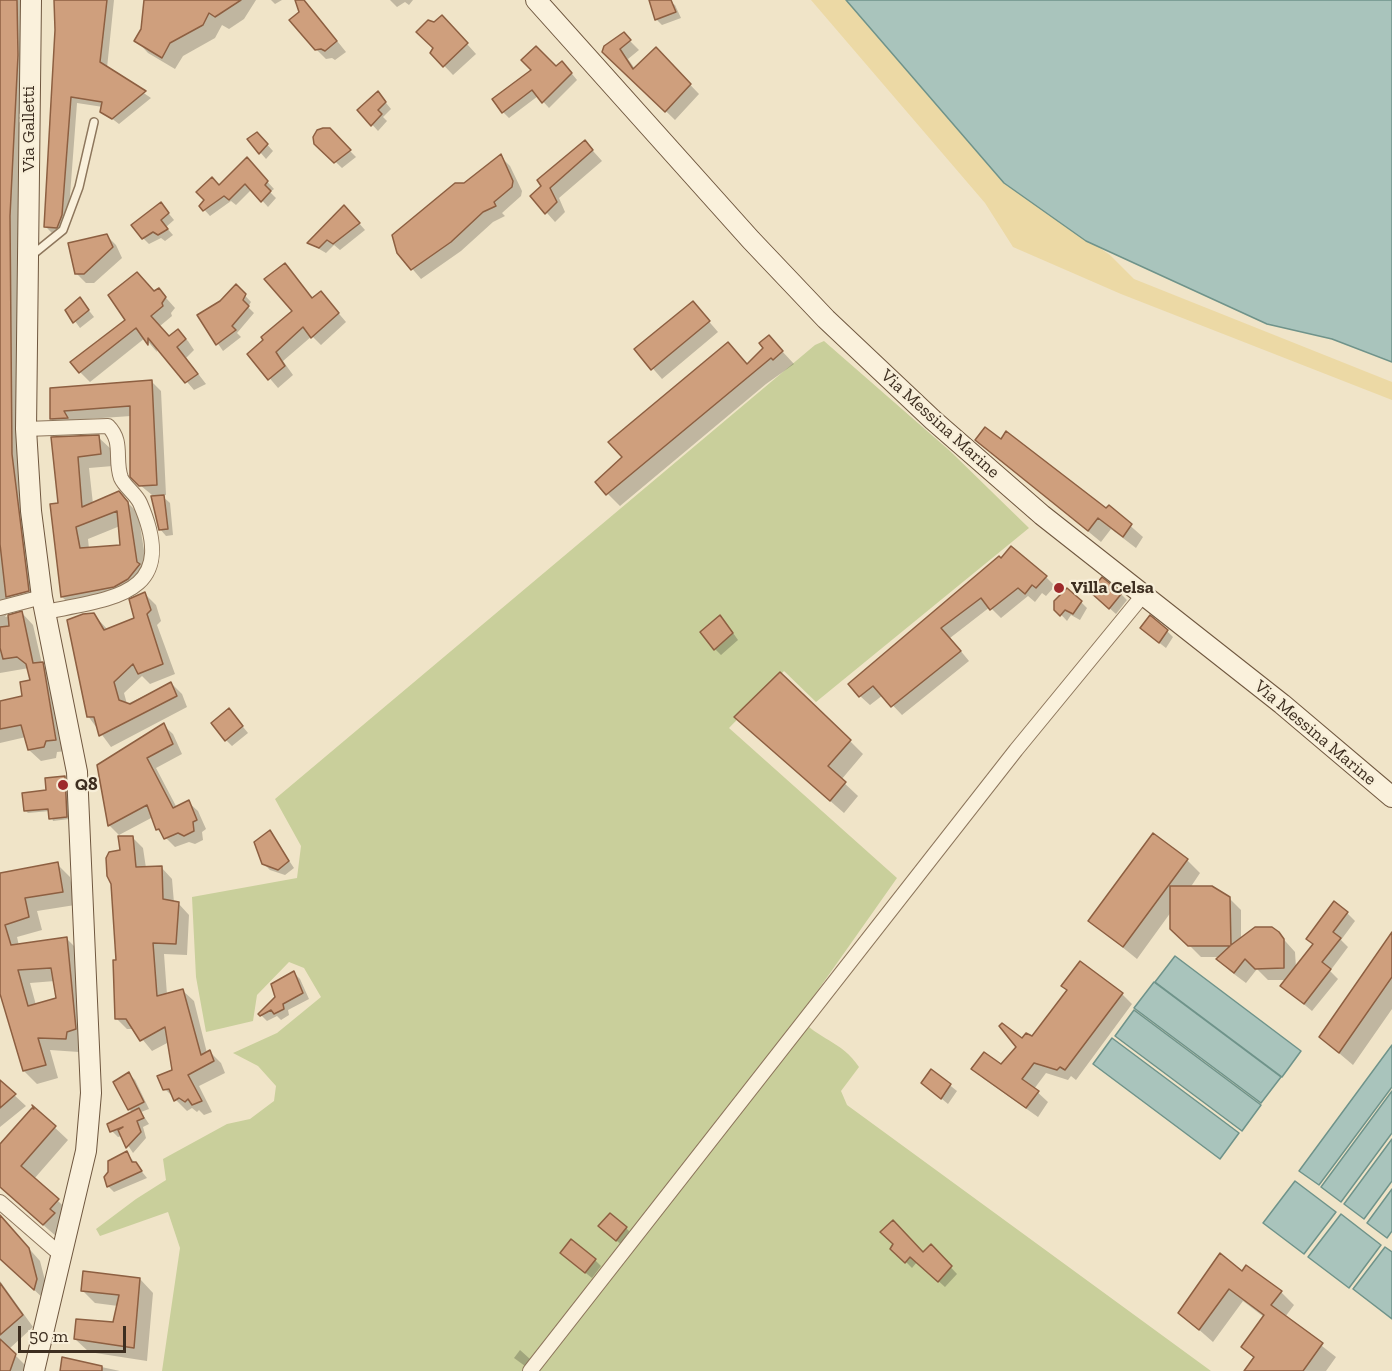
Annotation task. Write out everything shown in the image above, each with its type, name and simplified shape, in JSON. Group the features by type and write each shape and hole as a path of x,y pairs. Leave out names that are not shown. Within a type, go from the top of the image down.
{"main road":[{"name":"Via Galletti","path":"31,0 26,429 31,511 44,604 77,772 91,1093 86,1151 34,1371"},
{"name":"Via Messina Marine","path":"536,0 645,127 826,319 875,366 1042,515 1282,704 1392,797"}],"street":[{"path":"0,608 112,598 134,589 148,570 153,542 139,501 122,479 118,440 108,426 26,429"},
{"path":"530,1371 1016,750 1144,594"},
{"path":"0,1202 60,1255"}],"lane":[{"path":"28,259 63,230 79,187 94,122"}],"green space":[{"path":"824,341 950,451 1029,528 816,702 784,671 729,728 897,878 799,1017 814,1031 845,1051 859,1067 841,1091 847,1105 1211,1371 162,1371 180,1248 168,1212 100,1236 96,1229 166,1180 163,1159 227,1124 250,1119 274,1101 276,1086 258,1066 233,1053 277,1033 321,997 304,968 289,962 257,995 253,1021 206,1032 196,977 192,897 297,878 301,846 275,799 815,345"}],"sand":[{"path":"811,0 846,0 1004,183 1110,255 1134,279 1392,382 1392,400 1121,294 1013,247 985,203"}],"water":[{"path":"846,0 1392,0 1392,362 1332,339 1267,324 1086,241 1004,183"},
{"path":"1175,956 1301,1051 1282,1077 1155,982"},
{"path":"1154,982 1281,1077 1261,1103 1134,1008"},
{"path":"1134,1010 1261,1105 1242,1131 1115,1036"},
{"path":"1112,1038 1239,1133 1220,1159 1093,1064"},
{"path":"1392,1045 1392,1087 1319,1185 1299,1171"},
{"path":"1392,1091 1392,1133 1341,1202 1321,1187"},
{"path":"1392,1139 1392,1181 1364,1219 1344,1204"},
{"path":"1295,1181 1336,1212 1304,1254 1263,1223"},
{"path":"1392,1189 1392,1231 1387,1238 1367,1223"},
{"path":"1341,1214 1381,1245 1349,1288 1308,1257"},
{"path":"1385,1247 1392,1252 1392,1319 1353,1289"}],"building":[{"path":"0,0 17,0 18,55 10,216 12,454 29,591 6,597 0,544"},
{"path":"54,0 107,0 100,62 146,91 112,119 100,112 102,102 71,97 62,215 57,228 44,227 55,30"},
{"path":"144,0 241,0 215,17 209,13 203,25 170,43 162,58 134,41 141,29"},
{"path":"295,0 304,0 337,41 325,51 315,50 289,20 299,12"},
{"path":"649,0 671,0 676,12 655,20"},
{"path":"442,15 468,43 443,67 430,53 433,48 416,32 428,20 434,22"},
{"path":"624,32 631,40 620,49 633,69 656,47 691,84 665,112 602,52 604,46"},
{"path":"536,46 556,66 562,61 572,73 542,103 532,90 502,113 492,99 531,70 521,60"},
{"path":"378,91 386,102 378,110 382,114 371,126 357,110"},
{"path":"330,128 351,150 334,163 314,144 313,137 317,130"},
{"path":"257,132 268,144 259,154 247,139"},
{"path":"585,140 593,150 550,188 557,202 545,214 530,196 541,186 537,180"},
{"path":"501,154 513,181 512,187 494,202 496,206 483,212 451,242 411,270 397,253 392,235 455,183 464,183"},
{"path":"247,157 268,181 265,185 271,191 261,202 245,184 229,200 224,196 203,211 199,206 204,200 196,192 212,177 219,185"},
{"path":"161,202 169,213 161,220 168,229 158,235 153,232 142,239 131,225"},
{"path":"344,205 360,223 333,244 327,240 319,248 307,243"},
{"path":"107,234 113,247 84,274 75,274 68,243"},
{"path":"285,263 312,298 321,291 339,313 311,338 303,327 276,352 285,366 268,380 247,354 263,340 261,337 292,311 264,279"},
{"path":"137,272 154,291 159,288 166,297 162,303 163,306 151,316 169,336 178,329 186,339 177,347 198,374 185,383 148,338 148,345 136,328 79,373 70,362 125,320 108,295"},
{"path":"236,284 246,294 243,300 249,306 232,326 236,330 216,345 197,315 220,301"},
{"path":"80,297 89,310 73,323 65,310"},
{"path":"693,301 710,321 651,370 634,349"},
{"path":"769,335 783,351 773,360 771,358 606,495 595,482 622,457 608,442 728,342 747,364 763,348 759,343"},
{"path":"152,380 157,485 139,486 130,477 130,406 64,411 68,418 50,419 50,388"},
{"path":"985,427 1001,439 1006,431 1106,508 1109,505 1132,524 1123,537 1098,518 1088,531 975,440"},
{"path":"99,435 101,454 78,457 82,507 119,491 128,502 137,562 140,564 128,579 114,587 61,597 50,504 58,503 51,437","holes":["117,511 120,545 80,548 76,527"]},
{"path":"164,495 168,529 159,530 151,496"},
{"path":"1011,546 1047,576 1036,588 1032,585 1025,594 1018,588 990,610 981,598 941,628 961,651 891,707 873,686 859,697 848,684 999,556 1001,558"},
{"path":"1102,577 1122,593 1109,609 1090,592"},
{"path":"1067,588 1082,601 1073,614 1065,610 1060,616 1054,610 1054,601"},
{"path":"145,592 151,610 147,614 163,664 138,674 133,664 114,682 119,700 130,704 171,682 177,696 99,736 94,717 87,717 67,620 94,613 104,630 134,618 129,599"},
{"path":"22,611 33,663 43,662 56,740 46,741 44,747 28,750 21,725 0,729 0,701 22,696 20,682 30,680 26,664 17,657 3,659 0,648 0,627 9,626 8,615"},
{"path":"720,615 733,633 714,650 700,632"},
{"path":"1150,615 1168,630 1159,643 1140,628"},
{"path":"780,672 851,740 828,766 846,782 830,801 734,717"},
{"path":"229,708 243,726 225,741 211,723"},
{"path":"164,723 173,744 147,758 173,808 189,800 197,820 193,822 194,831 184,836 178,833 164,839 159,829 156,830 147,805 108,826 97,765"},
{"path":"65,776 67,817 49,819 48,809 24,811 22,793 46,790 45,778"},
{"path":"270,830 289,861 278,870 262,864 254,842"},
{"path":"1153,833 1188,859 1123,947 1088,921"},
{"path":"118,836 133,836 136,867 162,866 163,899 179,902 176,944 153,943 157,996 183,989 201,1055 210,1050 214,1061 188,1075 202,1101 192,1105 188,1099 185,1102 179,1098 174,1101 169,1089 163,1090 157,1076 172,1070 165,1027 140,1041 126,1019 115,1019 113,960 116,960 111,884 107,876 106,858 109,852 120,850"},
{"path":"58,862 63,892 25,898 29,917 5,925 11,945 67,937 76,1029 67,1032 66,1039 38,1038 46,1065 23,1071 0,994 0,873","holes":["51,968 56,998 28,1006 18,970"]},
{"path":"1170,886 1212,886 1230,897 1231,945 1255,927 1272,927 1279,932 1284,939 1284,968 1255,969 1245,959 1234,973 1216,959 1230,946 1188,946 1170,929"},
{"path":"1334,901 1348,912 1333,932 1341,938 1322,962 1331,969 1304,1004 1280,986 1313,944 1306,939"},
{"path":"1392,932 1392,977 1339,1053 1319,1037"},
{"path":"1080,961 1123,993 1065,1070 1060,1067 1057,1070 1034,1063 1022,1079 1039,1091 1026,1108 971,1069 984,1052 1001,1064 1016,1047 999,1026 1002,1023 1022,1038 1026,1033 1032,1036 1067,990 1061,986"},
{"path":"294,971 303,993 283,1004 284,1009 274,1014 271,1010 260,1016 258,1014 275,997 271,984"},
{"path":"931,1069 951,1084 941,1099 921,1083"},
{"path":"129,1072 144,1102 128,1110 113,1082"},
{"path":"0,1080 16,1094 0,1108"},
{"path":"32,1105 56,1126 21,1166 59,1199 50,1209 55,1213 43,1225 0,1187 0,1144 32,1108 34,1109"},
{"path":"139,1108 144,1118 137,1121 141,1132 126,1148 118,1130 123,1127 110,1132 107,1124"},
{"path":"127,1151 132,1162 136,1162 142,1171 107,1187 104,1177 108,1172 108,1161"},
{"path":"610,1213 627,1227 616,1241 598,1226"},
{"path":"0,1215 29,1248 37,1279 34,1290 0,1259"},
{"path":"893,1220 923,1252 931,1244 952,1266 938,1282 910,1257 905,1263 890,1249 893,1244 880,1232"},
{"path":"571,1239 596,1259 585,1273 560,1253"},
{"path":"1220,1253 1242,1271 1246,1265 1282,1291 1271,1305 1323,1343 1303,1371 1244,1371 1254,1357 1241,1347 1264,1315 1229,1289 1199,1330 1178,1313"},
{"path":"83,1271 140,1278 134,1348 74,1339 76,1319 113,1322 119,1295 81,1291"},
{"path":"0,1283 23,1315 0,1335"},
{"path":"0,1339 16,1354 10,1371 0,1371"},
{"path":"62,1357 102,1366 102,1371 60,1371"}],"place":[{"name":"Villa Celsa","path":"1059,588"},
{"name":"Q8","path":"63,785"}]}
